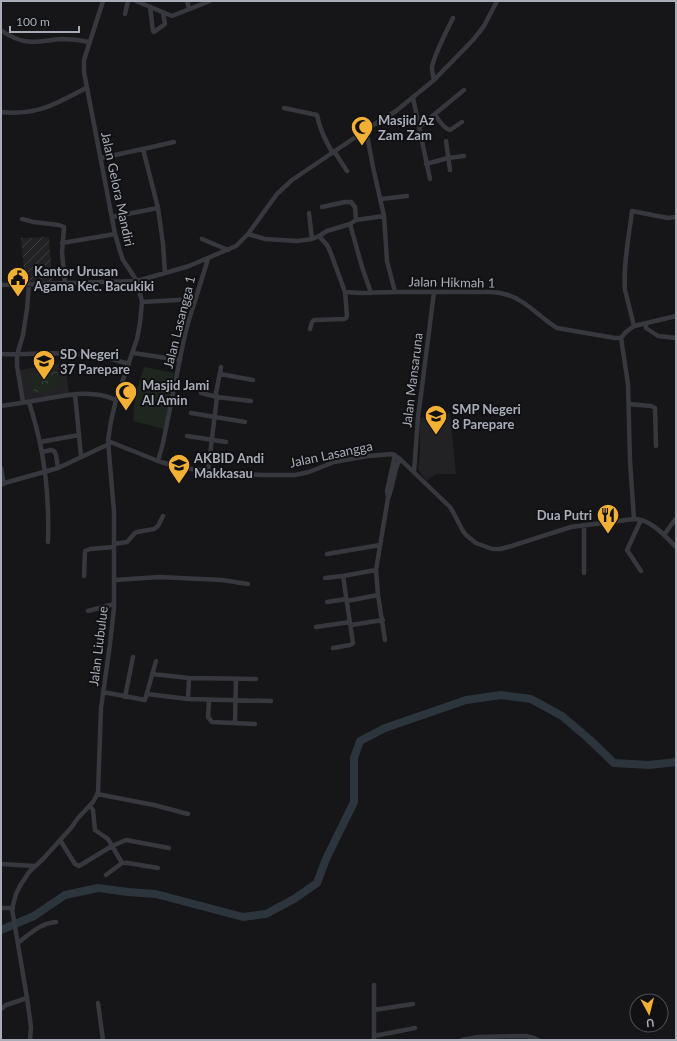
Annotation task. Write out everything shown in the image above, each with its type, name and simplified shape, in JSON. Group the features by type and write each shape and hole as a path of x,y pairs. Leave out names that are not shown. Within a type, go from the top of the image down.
{"street":[{"name":"Jalan Gelora Mandiri","path":"103,1 89,42 83,66 115,234 124,260 137,280 142,302 137,339 116,400 111,421 109,442"},
{"path":"125,14 128,1"},
{"path":"136,1 172,16 210,1"},
{"path":"187,1 189,9"},
{"path":"1,285 137,280 165,273 208,258 236,246 248,234 283,187 396,111 434,80 476,37 487,21 497,1"},
{"path":"150,7 154,32 165,24 163,12"},
{"path":"434,80 432,69 433,64 453,18"},
{"path":"2,31 18,40 25,41 44,42 62,39 89,42"},
{"path":"1,112 33,112 58,103 86,88"},
{"path":"419,127 464,90"},
{"path":"413,98 430,179"},
{"path":"284,108 317,115 323,136 346,171"},
{"path":"435,115 446,129 449,130 462,122"},
{"path":"366,130 381,199 384,216 387,261 395,292"},
{"path":"446,141 450,170"},
{"path":"101,158 174,142"},
{"path":"143,149 158,208 165,273"},
{"path":"426,164 448,158 464,156"},
{"path":"381,199 408,196"},
{"path":"322,207 351,202 355,207 356,220"},
{"path":"112,217 158,208"},
{"path":"634,326 625,290 625,273 632,211 668,218 676,217"},
{"path":"309,213 312,239"},
{"path":"248,234 265,239 297,241 312,239 339,227 350,224 356,220 384,216"},
{"path":"22,219 62,225 64,228 62,253 65,282"},
{"path":"350,224 371,293"},
{"path":"62,243 115,234"},
{"path":"310,329 312,321 314,320 346,319 347,316 345,292 330,251 319,236"},
{"path":"202,239 228,250"},
{"name":"Jalan Lasangga 1","path":"158,462 188,323 208,258"},
{"path":"24,402 18,375 17,355 25,321 29,284"},
{"name":"Jalan Hikmah 1","path":"345,292 503,293 524,303 551,325 557,328 621,338"},
{"name":"Jalan Mansaruna","path":"414,472 418,417 434,292"},
{"path":"142,302 195,299"},
{"path":"634,519 630,461 628,384 621,338 634,326 676,316"},
{"path":"646,323 646,328 658,336 676,338"},
{"path":"133,353 180,360"},
{"path":"1,354 72,354 99,357 129,364"},
{"path":"208,471 217,397 216,393 221,367"},
{"path":"220,374 253,380"},
{"path":"201,393 217,397 251,401"},
{"path":"1,406 75,394 95,394 116,400"},
{"path":"75,394 82,456"},
{"path":"29,402 40,442 45,473 48,506 48,542"},
{"path":"629,404 651,406 655,408 656,446"},
{"path":"191,413 245,422"},
{"path":"40,442 79,436"},
{"path":"187,436 226,442"},
{"path":"1,468 2,484 45,473 58,468 109,442"},
{"name":"Jalan Lasangga","path":"109,442 158,462 182,468 262,475 303,474 338,461 389,453 395,455"},
{"name":"Jalan Liubulue","path":"13,908 20,886 29,872 43,859 90,806 97,794 99,780 101,708 111,639 115,580 114,512 109,442"},
{"path":"42,452 51,450 54,451 58,468"},
{"path":"388,498 387,491 395,455 450,507 466,535 476,543 488,548 504,548 562,530 584,525 634,519 641,520 654,527 676,547"},
{"path":"386,640 378,595 376,570 388,498 400,459"},
{"path":"84,576 85,551 114,546 126,542 134,533 150,530 156,527 164,516"},
{"path":"664,535 676,519"},
{"path":"641,520 627,550 641,571"},
{"path":"584,525 584,573"},
{"path":"326,554 380,545"},
{"path":"325,578 376,570"},
{"path":"333,648 352,644 354,640 343,576"},
{"path":"115,580 159,577 222,580 248,584"},
{"path":"327,602 378,595"},
{"path":"88,611 114,604"},
{"path":"316,627 383,620"},
{"path":"125,696 133,657"},
{"path":"103,692 145,700 156,661"},
{"path":"152,674 189,678 256,679"},
{"path":"188,699 189,678"},
{"path":"235,723 236,679"},
{"path":"147,694 188,699 271,701"},
{"path":"209,700 208,717 212,721 255,724"},
{"path":"97,794 154,805 188,814"},
{"path":"90,806 93,810 95,830 108,839 122,863"},
{"path":"60,840 77,866 82,865 112,846 126,840 169,848"},
{"path":"106,875 122,863 158,868"},
{"path":"1,864 35,866"},
{"path":"1,908 13,908 27,998 30,1040"},
{"path":"18,943 33,931 47,923 56,922"},
{"path":"374,985 374,1038 415,1028"},
{"path":"1,1009 6,1005 27,998"},
{"path":"98,1003 103,1040"},
{"path":"374,1010 413,1004"},
{"path":"462,1040 478,1037 526,1036 538,1040"}],"shaded area":[{"path":"49,237 52,281 25,281 21,238"},
{"name":"SD Negeri 37 Parepare","path":"65,362 69,393 24,401 19,370"},
{"name":"SMP Negeri 8 Parepare","path":"450,413 456,474 436,474 426,481 418,469 420,453 420,418"}],"green space":[{"path":"144,367 174,373 164,429 133,421 135,396"},
{"path":"57,371 58,389 34,393 29,375"}],"waterway":[{"path":"1,930 34,916 65,895 98,888 156,894 243,917 266,914 294,899 317,883 326,859 354,802 354,758 360,741 385,728 466,700 501,695 531,699 562,716 614,763 649,765 676,762"}],"place":[{"name":"Masjid Az Zam Zam","path":"362,146"},
{"name":"Kantor Urusan Agama Kec. Bacukiki","path":"18,298"},
{"name":"SD Negeri 37 Parepare","path":"44,380"},
{"name":"Masjid Jami Al Amin","path":"126,412"},
{"name":"SMP Negeri 8 Parepare","path":"436,436"},
{"name":"AKBID Andi Makkasau","path":"179,484"},
{"name":"Dua Putri","path":"608,534"}]}
